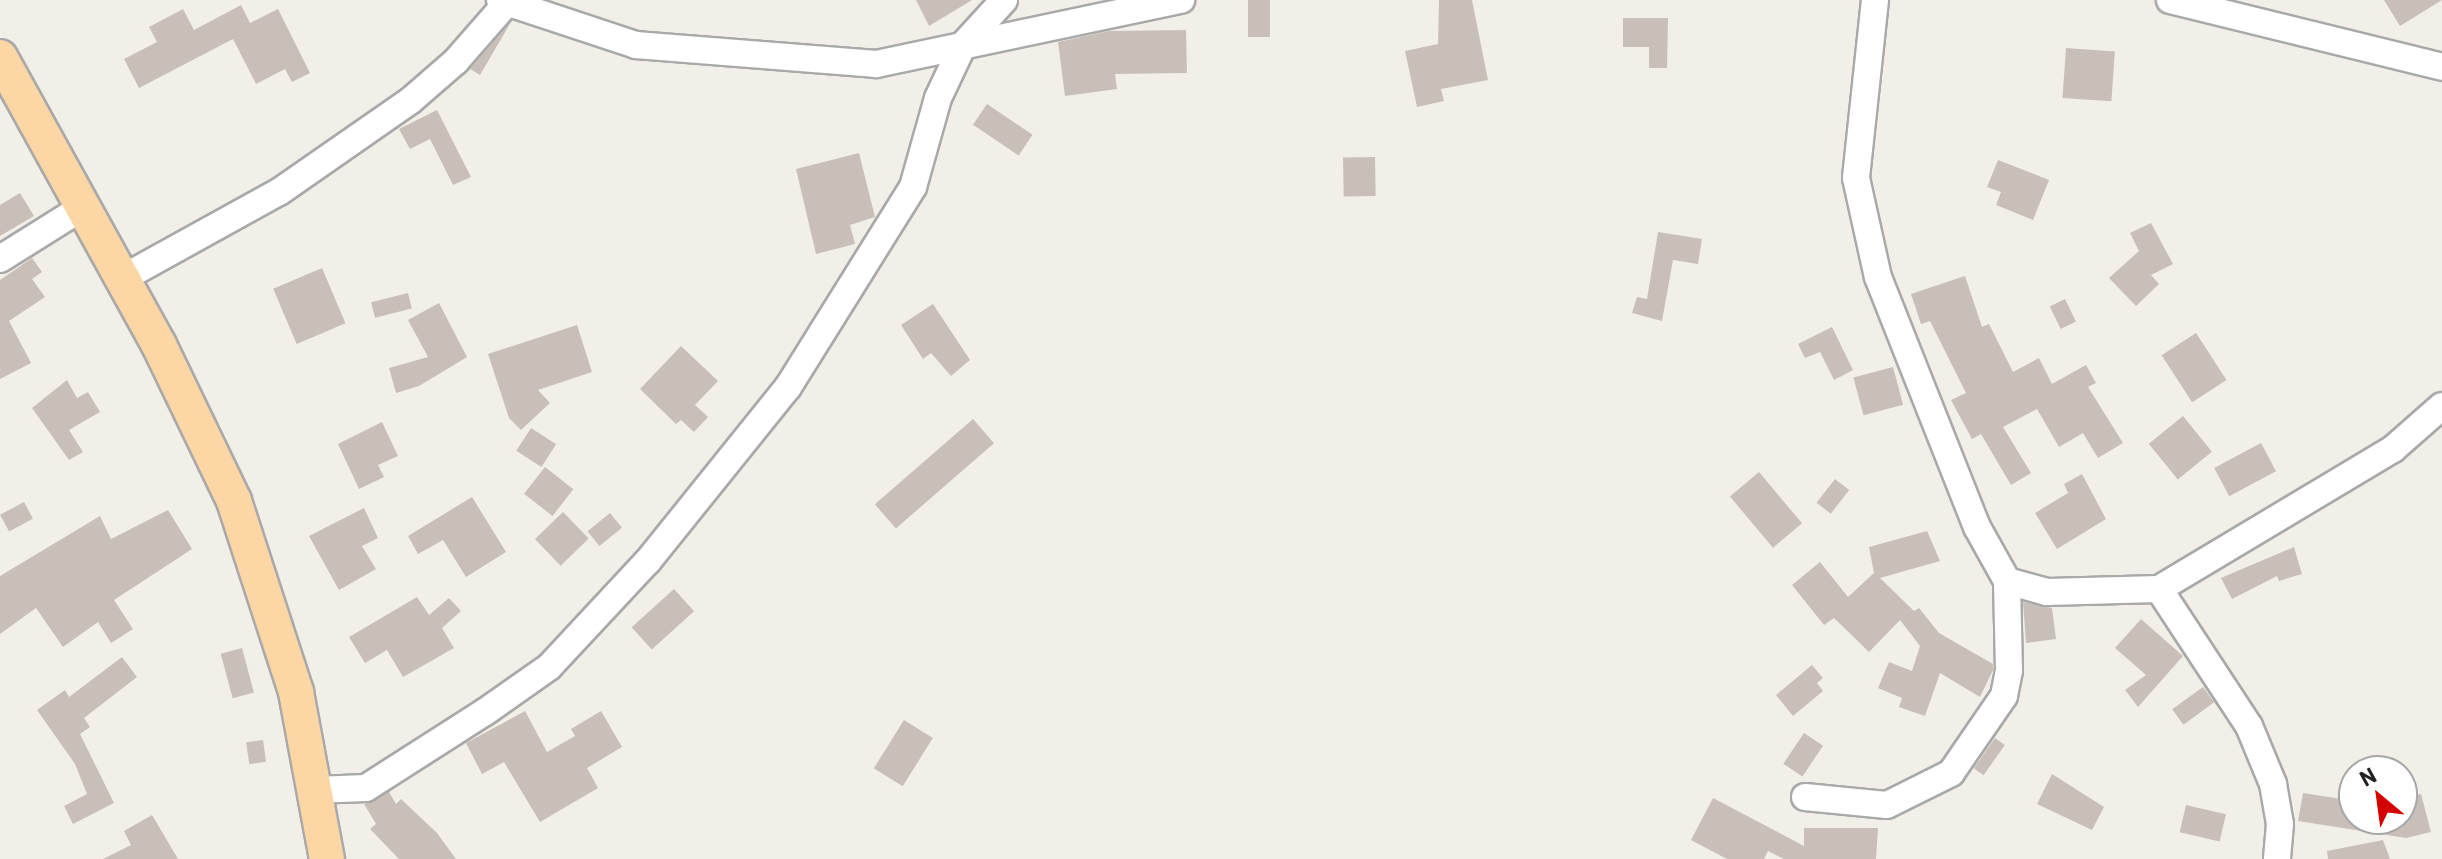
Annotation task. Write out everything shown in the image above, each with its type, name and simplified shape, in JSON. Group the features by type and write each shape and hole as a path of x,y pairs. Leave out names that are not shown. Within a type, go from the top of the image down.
{"main road":[{"path":"0,57 123,278 234,501 296,692 327,859"}],"street":[{"path":"315,790 366,788 485,712 549,667 648,561 788,387 913,187 938,98 963,45 1004,0"},
{"path":"123,278 279,192 410,101 456,61 503,3 636,45 876,64 1181,0"},
{"path":"1805,797 1887,805 1951,773 2004,696 2009,671 2007,581 1977,527 1878,277 1856,178 1875,0"},
{"path":"2170,0 2442,67"},
{"path":"0,259 83,207"},
{"path":"2007,581 2047,592 2159,589 2393,449 2442,406"},
{"path":"2159,589 2249,726 2273,784 2280,824 2277,859"}],"building":[{"path":"916,0 972,0 929,26"},
{"path":"1248,0 1270,0 1270,37 1248,37"},
{"path":"1439,0 1472,0 1488,80 1441,89 1444,101 1417,107 1405,51 1438,44"},
{"path":"2384,0 2442,0 2400,26"},
{"path":"241,5 250,23 278,9 310,73 292,82 285,69 256,84 233,39 139,88 124,59 157,42 149,27 183,9 194,30"},
{"path":"1623,18 1668,18 1667,68 1649,68 1649,47 1623,47"},
{"path":"511,22 480,75 470,69"},
{"path":"1186,30 1187,73 1115,74 1117,89 1065,96 1058,42 1109,31"},
{"path":"2066,48 2115,51 2111,101 2063,98"},
{"path":"987,104 1033,135 1019,155 973,125"},
{"path":"437,110 471,177 453,185 430,139 410,149 399,129"},
{"path":"859,153 875,217 850,225 855,244 816,254 796,169"},
{"path":"1375,157 1376,196 1344,197 1343,158"},
{"path":"1998,160 2049,180 2033,220 1996,205 2001,192 1987,187"},
{"path":"20,193 34,216 0,236 0,205"},
{"path":"2151,223 2173,264 2151,275 2159,284 2136,306 2109,278 2139,251 2130,233"},
{"path":"1658,232 1702,239 1698,264 1673,260 1662,321 1632,313 1637,297 1647,299"},
{"path":"32,258 42,272 32,279 45,297 9,321 31,363 0,379 0,280"},
{"path":"322,268 345,323 297,344 273,289"},
{"path":"1965,276 1982,327 1989,324 2013,372 2039,358 2052,384 2086,365 2096,383 2088,387 2123,443 2098,458 2083,433 2059,447 2037,409 2003,427 2031,473 2011,485 1981,434 1972,439 1951,400 1966,393 1930,321 1921,324 1911,294"},
{"path":"408,293 412,309 375,318 371,302"},
{"path":"2065,299 2076,321 2061,329 2050,306"},
{"path":"439,303 467,357 419,386 396,393 389,368 428,357 408,320"},
{"path":"933,304 970,360 951,376 931,353 923,359 901,325"},
{"path":"577,325 592,372 538,390 550,403 521,430 509,418 488,354"},
{"path":"1832,327 1853,370 1834,380 1820,352 1805,358 1798,344"},
{"path":"2196,333 2226,380 2192,402 2162,355"},
{"path":"681,346 718,381 695,405 708,417 694,432 681,420 676,424 640,389"},
{"path":"1893,367 1903,405 1863,415 1853,378"},
{"path":"67,380 77,398 88,392 100,412 69,430 83,452 69,460 32,408"},
{"path":"2183,416 2212,452 2178,479 2149,444"},
{"path":"973,419 994,443 896,528 875,504"},
{"path":"382,422 398,456 378,465 384,477 359,489 338,444"},
{"path":"531,428 556,444 541,467 516,451"},
{"path":"2261,443 2276,471 2229,496 2214,468"},
{"path":"545,467 573,489 552,516 524,494"},
{"path":"1759,472 1802,523 1773,548 1730,496"},
{"path":"2082,474 2106,519 2057,549 2035,513 2068,493 2064,484"},
{"path":"1835,479 1849,490 1831,514 1817,503"},
{"path":"472,497 506,552 466,577 443,540 418,554 408,536"},
{"path":"24,502 33,519 9,531 0,515"},
{"path":"364,508 378,538 362,546 376,569 339,590 309,536"},
{"path":"168,510 192,549 114,600 133,629 111,643 98,622 63,647 36,608 0,634 0,576 100,516 111,539"},
{"path":"563,512 589,539 561,566 535,539"},
{"path":"610,513 622,528 599,546 587,531"},
{"path":"1927,531 1940,561 1880,578 1914,611 1919,608 1939,633 1993,664 1993,670 1980,697 1940,673 1925,716 1899,707 1902,698 1878,688 1889,662 1912,671 1920,646 1900,620 1869,652 1834,618 1824,625 1792,585 1820,562 1848,597 1874,573 1869,547"},
{"path":"2294,547 2302,574 2279,581 2277,576 2232,599 2221,578"},
{"path":"674,589 694,611 652,649 632,627"},
{"path":"417,597 429,615 449,598 461,611 442,628 454,648 403,677 387,650 365,663 349,637"},
{"path":"2023,602 2052,608 2056,639 2026,643"},
{"path":"2141,619 2183,656 2138,707 2125,690 2146,675 2115,648"},
{"path":"242,648 254,692 233,698 221,654"},
{"path":"122,657 137,677 84,718 90,727 80,734 114,803 73,824 64,806 87,794 75,764 37,710 65,690 69,697"},
{"path":"1812,665 1823,678 1817,683 1823,691 1793,716 1776,695"},
{"path":"2203,687 2214,702 2183,725 2172,709"},
{"path":"525,711 547,752 575,736 571,729 601,711 622,747 587,768 598,788 540,822 504,762 482,774 466,743"},
{"path":"904,720 933,738 903,786 874,768"},
{"path":"1804,733 1823,746 1802,777 1783,764"},
{"path":"1995,738 2005,745 1984,775 1974,768"},
{"path":"263,740 266,762 249,764 246,742"},
{"path":"2052,774 2104,807 2092,830 2037,804"},
{"path":"389,792 396,804 401,799 437,833 456,859 399,859 370,829 376,824 364,804"},
{"path":"2303,793 2338,798 2338,827 2298,821"},
{"path":"2421,794 2431,832 2406,838 2387,835 2418,835 2418,795"},
{"path":"1713,798 1804,846 1804,828 1878,828 1876,859 1784,859 1768,851 1764,859 1727,859 1691,840"},
{"path":"2186,805 2226,814 2220,842 2180,832"},
{"path":"152,815 178,859 103,859 131,845 124,831"},
{"path":"2383,840 2390,859 2328,859 2327,851"}]}
